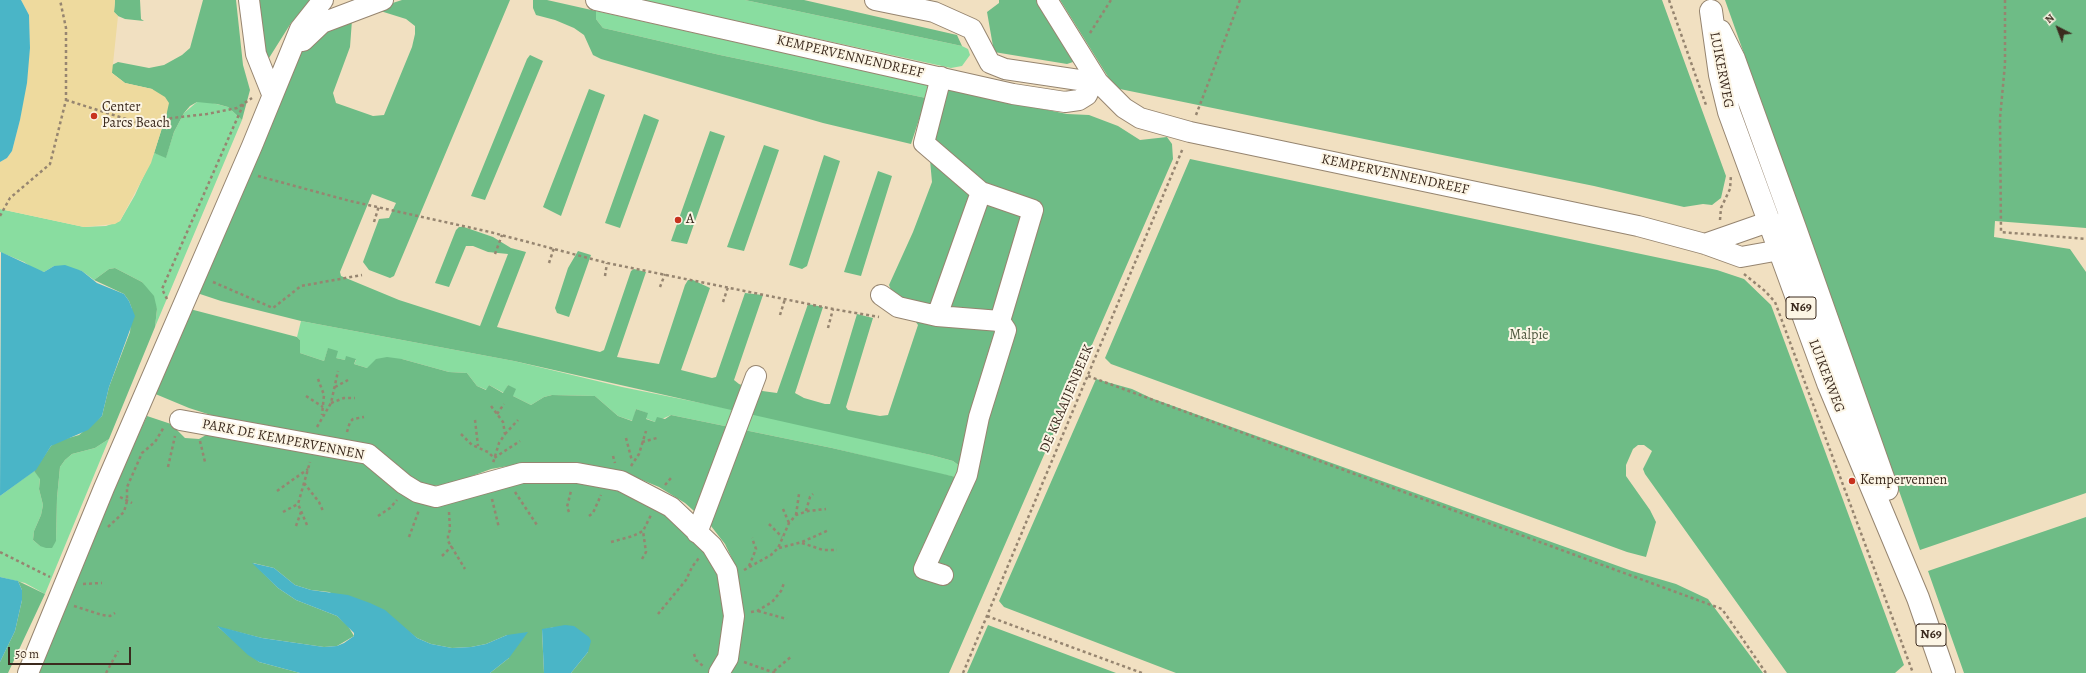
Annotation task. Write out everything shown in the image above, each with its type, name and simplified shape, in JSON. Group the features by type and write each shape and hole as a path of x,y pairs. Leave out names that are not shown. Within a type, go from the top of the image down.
{"main road":[{"name":"LUIKERWEG","path":"1709,5 1720,75 1729,112 1828,383 1918,598 1944,673"},
{"name":"LUIKERWEG","path":"1709,5 1734,59 1795,228 1882,475 1901,533 1918,598"}],"street":[{"path":"249,0 256,54 272,94"},
{"path":"28,673 104,488 241,172 300,29 323,0"},
{"path":"292,50 322,23 383,0"},
{"name":"KEMPERVENNENDREEF","path":"596,0 967,82 1013,94 1065,102 1079,100 1087,95 1094,84"},
{"path":"875,0 934,12 972,29 990,64 1005,69 1078,80 1094,84"},
{"name":"KEMPERVENNENDREEF","path":"1047,0 1086,60 1094,84 1124,108 1140,118 1190,132 1638,226 1719,246 1741,257 1780,250"},
{"path":"967,82 990,64"},
{"path":"941,77 924,143 981,192 1033,210 1000,321"},
{"path":"937,316 981,192"},
{"path":"1719,246 1768,222 1795,228 1780,250"},
{"path":"881,294 898,307 917,313 1000,321"},
{"path":"943,575 924,569 967,475 979,417 1006,330 1000,321"},
{"path":"697,533 756,376"},
{"name":"PARK DE KEMPERVENNEN","path":"176,419 342,448 368,454 415,490"},
{"path":"415,490 436,496 496,479 543,472 578,473 606,478 625,484 671,507 712,546 726,571 734,618 723,666"}],"path":[{"path":"0,216 10,198 50,164 66,100 66,28 60,0"},
{"path":"1086,60 1090,33 1111,0"},
{"name":"DE KRAAIJENBEEK","path":"963,673 1190,132 1240,0"},
{"name":"LUIKERWEG","path":"1669,0 1708,110"},
{"path":"2005,0 2005,64 2000,118 2001,232 2086,239"},
{"path":"66,100 145,125 172,118 207,114 237,108 260,92 272,94"},
{"name":"LUIKERWEG","path":"1729,168 1731,175 1730,189 1721,208 1719,246 1733,265 1765,291 1775,302 1913,673"},
{"path":"241,172 350,201 379,206 502,235 607,263 833,309 884,317"},
{"path":"374,222 379,206"},
{"path":"495,254 502,235"},
{"path":"549,263 554,248"},
{"path":"605,276 607,263"},
{"path":"660,287 665,274"},
{"path":"196,275 273,308 301,286 362,275"},
{"path":"723,302 728,287"},
{"path":"780,315 785,299"},
{"path":"828,328 833,309"},
{"path":"307,525 298,504 309,468 312,443 322,417 331,403 338,371"},
{"path":"1088,376 1722,609 1766,673"},
{"path":"318,379 324,395 322,417"},
{"path":"335,387 348,380"},
{"path":"306,396 323,407"},
{"path":"331,403 344,398 355,398"},
{"path":"497,414 504,404"},
{"path":"491,406 503,422 505,434"},
{"path":"342,448 350,422 357,418 364,417"},
{"path":"168,467 176,419"},
{"path":"106,528 124,512 127,501 126,487 142,453 155,442 160,431 176,419"},
{"path":"476,420 478,447"},
{"path":"518,420 498,443 491,472 496,479 515,493 537,525"},
{"path":"625,484 632,461 639,454 646,430"},
{"path":"461,434 472,445 488,452 494,458"},
{"path":"626,438 632,461"},
{"path":"642,442 657,438"},
{"path":"494,458 520,442"},
{"path":"277,490 309,468"},
{"path":"589,516 598,505 606,478"},
{"path":"496,479 499,528"},
{"path":"304,483 319,502 323,511"},
{"path":"378,516 415,490 418,516 409,537"},
{"path":"447,494 450,530 448,535 452,546 465,569"},
{"path":"796,515 799,494"},
{"path":"806,512 812,494"},
{"path":"611,542 633,536 643,531 659,501"},
{"path":"283,512 298,504"},
{"path":"783,509 789,523"},
{"path":"778,548 789,523 796,515 826,509"},
{"path":"296,526 301,512"},
{"path":"769,524 782,538"},
{"path":"729,584 749,566 760,562 778,548 802,542 829,530"},
{"path":"642,559 646,552 643,531"},
{"path":"749,566 756,549 752,538"},
{"path":"802,542 823,550 837,550"},
{"path":"442,556 452,546"},
{"path":"658,614 686,580 696,561 712,546"},
{"path":"0,552 61,593 102,615 110,616 115,613"},
{"path":"734,618 757,611 777,596 784,582"},
{"path":"757,611 787,619"},
{"path":"987,616 1142,673"},
{"path":"106,673 118,651"},
{"path":"723,666 774,672 792,656"}],"green space":[{"path":"115,0 140,0 141,19 144,21 125,19 118,16 114,12"},
{"path":"203,0 236,0 243,65 250,90 242,120 228,107 217,104 197,102 190,106 184,113 174,132 166,158 154,153 167,112 152,89 125,83 112,73 111,69 112,65 118,62 149,68 164,65 182,55 190,48"},
{"path":"259,0 312,0 291,23 269,58 263,46"},
{"path":"402,0 510,0 394,276 390,278 369,270 363,262 379,219 389,218 396,203 372,194 340,272 341,276 399,300 480,326 508,254 488,252 473,246 466,246 449,287 435,283 456,230 459,227 464,227 493,237 511,248 526,252 497,327 600,352 604,350 631,271 634,269 646,272 617,357 659,364 685,285 688,280 693,280 710,288 681,370 712,378 716,377 745,293 763,295 734,380 739,384 755,390 777,393 808,304 823,307 795,393 804,398 825,404 830,404 857,314 873,318 846,407 848,410 880,416 888,415 918,325 906,308 893,295 889,285 913,232 932,182 929,149 947,89 1067,114 1089,115 1118,126 1140,140 1167,137 1172,144 1173,159 949,673 730,673 735,565 725,544 711,526 685,503 659,487 630,475 596,466 531,462 491,469 448,485 429,486 409,479 396,468 242,425 189,408 153,393 186,308 297,337 300,340 300,353 324,361 328,348 338,351 336,358 345,360 346,356 356,359 354,364 367,368 376,359 387,357 402,359 449,372 467,373 477,386 486,390 489,385 503,393 508,385 516,389 513,396 531,405 544,397 552,395 595,396 618,416 632,421 636,409 648,413 646,419 655,422 657,417 665,419 671,415 832,448 956,477 961,467 953,461 931,455 514,361 301,321 221,301 200,294 193,288 282,82 310,37 352,20 350,47 333,93 336,103 373,116 384,115 412,47 415,26 406,19 374,9"},
{"path":"533,0 547,0 596,11 596,19 603,28 720,55 926,98 911,144 823,123 601,59 593,55 584,35 574,28 555,20 536,15 533,8"},
{"path":"641,0 745,0 962,46 968,49 970,55 962,66 951,68"},
{"path":"745,0 804,0 957,35 962,46"},
{"path":"999,0 1041,0 1075,59 1073,62 1067,64 994,52 987,12 999,3"},
{"path":"1060,0 1662,0 1726,176 1721,198 1712,205 1703,204 1684,207 1594,186 1115,88"},
{"path":"1725,0 2086,0 2086,228 1995,221 1994,237 2070,249 2086,272 2086,493 1920,550"},
{"path":"596,11 928,85 926,98 720,55 603,28 596,19"},
{"path":"530,55 543,61 485,200 471,196 527,59"},
{"path":"589,89 605,95 561,216 543,207"},
{"path":"205,101 228,107 242,120 155,327 157,309 142,282 115,268 109,269 94,280 82,271 54,266 44,272 34,269 24,262 0,252 0,209 84,227 106,226 120,221 135,195 154,153 166,157 174,132 184,113 197,102"},
{"path":"644,114 659,120 620,228 605,223"},
{"path":"710,131 725,136 687,244 671,241"},
{"path":"764,145 779,150 744,251 727,247"},
{"path":"824,155 840,161 807,266 802,269 789,265"},
{"name":"Malpie","path":"1190,159 1717,270 1744,279 1771,305 1904,665 1895,673 1787,673 1645,474 1643,469 1652,451 1644,445 1638,445 1633,449 1626,465 1626,476 1650,510 1656,522 1646,557 1627,552 1111,364 1105,358"},
{"path":"878,171 892,176 861,276 844,272"},
{"path":"578,251 591,255 569,317 557,313 555,308 568,268"},
{"path":"115,268 142,282 154,296 157,309 155,327 109,439 95,448 72,454 60,467 57,498 56,541 52,548 46,548 40,546 33,540 34,531 41,515 43,505 39,489 40,479 34,471 51,446 58,441 79,435 102,416 109,387 130,332 132,309 129,301 124,294 94,280 109,269"},
{"path":"301,321 514,361 622,387 775,418 931,455 953,461 961,467 956,477 832,448 671,415 655,422 645,418 647,413 636,409 633,421 618,416 595,396 552,395 544,397 531,405 513,396 508,385 504,393 489,385 487,390 477,386 467,373 449,372 402,359 367,368 354,364 356,360 336,358 328,349 324,361 300,353 300,340 297,337"},
{"path":"1096,379 1132,389 1151,398 1632,571 1676,584 1708,599 1763,673 1176,673 1004,607 999,601"},
{"path":"147,416 171,424 185,438 199,439 206,435 227,436 367,462 403,494 541,476 629,492 674,514 715,561 727,607 721,654 710,673 571,673 588,652 554,627 542,630 544,673 490,673 509,658 507,635 486,644 471,647 452,648 431,644 417,638 404,628 329,592 311,590 295,585 274,568 253,563 278,588 296,600 337,616 348,626 354,636 337,646 324,647 262,638 218,627 259,662 300,673 36,673 104,508"},
{"path":"109,439 45,594 25,583 0,577 0,496 34,471 40,478 39,489 43,505 41,515 34,531 33,540 40,546 56,541 57,498 60,467 72,454 95,448"},
{"path":"2086,517 2086,673 1964,673 1928,571"},
{"path":"18,581 45,594 8,673 0,673 0,662 15,631 22,600 22,590"},
{"path":"988,625 1116,673 967,673"}],"sand":[{"name":"Center Parcs Beach","path":"21,0 115,0 114,12 118,16 112,73 125,83 152,89 165,97 169,103 151,163 120,221 115,224 84,227 0,209 0,162 7,158 12,151 20,120 30,48 29,15"}],"water":[{"path":"0,0 21,0 29,15 30,48 27,83 12,151 7,158 0,162"},
{"path":"1,252 44,272 54,266 65,265 82,271 97,283 124,294 129,301 135,316 109,387 102,416 88,430 51,446 36,470 0,496"},
{"path":"252,563 274,568 295,585 311,590 348,595 370,603 385,610 417,638 431,644 452,648 471,647 486,644 507,635 528,632 509,658 490,673 300,673 259,662 248,655 217,626 262,638 324,647 337,646 344,643 354,636 354,633 337,616 296,600 278,588"},
{"path":"0,577 18,581 22,590 22,600 15,631 0,662"},
{"path":"565,625 574,626 589,637 591,641 588,652 571,673 544,673 542,629"}],"place":[{"name":"Center Parcs Beach","path":"94,116"},
{"name":"A","path":"678,220"},
{"name":"Kempervennen","path":"1852,481"}]}
